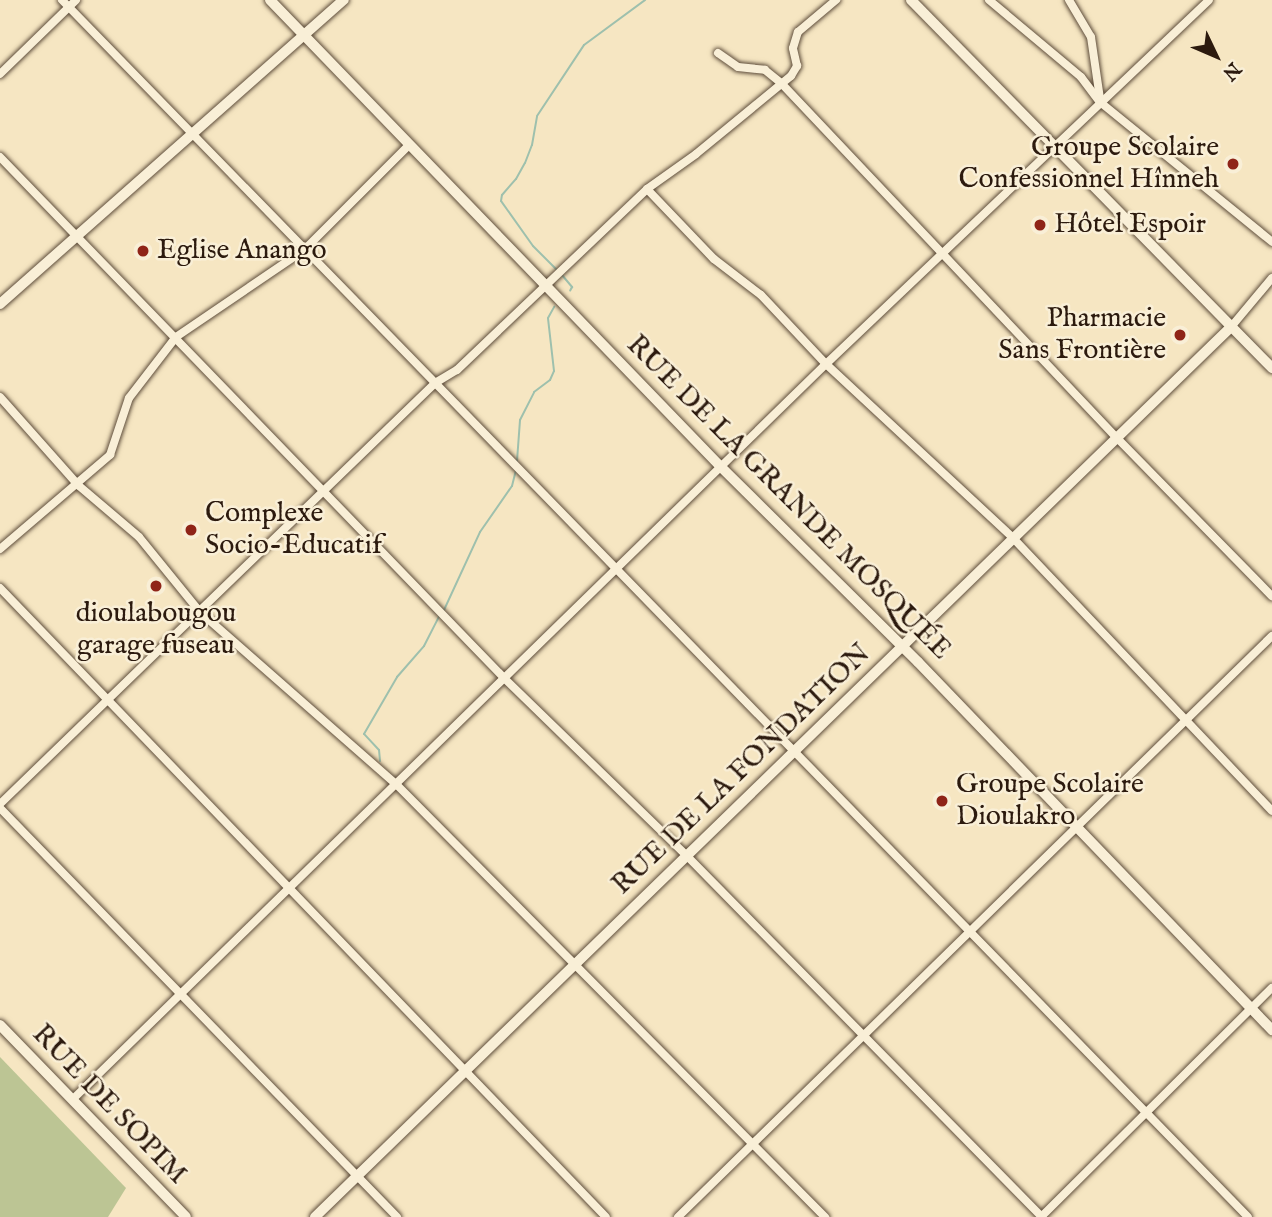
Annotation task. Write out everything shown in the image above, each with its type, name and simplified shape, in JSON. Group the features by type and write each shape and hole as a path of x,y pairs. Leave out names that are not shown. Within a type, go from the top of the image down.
{"main road":[{"path":"0,304 344,0"},
{"path":"911,0 1272,368"}],"street":[{"path":"62,0 1248,1217"},
{"path":"0,74 76,0"},
{"name":"RUE DE LA GRANDE MOSQUÉE","path":"270,0 721,467 902,646 1078,826 1272,1030"},
{"path":"397,1217 0,806 435,383 457,370 647,189 696,154 736,118 782,84 797,66 793,48 798,32 836,0"},
{"path":"989,0 1081,77 1100,102 1272,242"},
{"path":"1069,0 1093,44 1100,102"},
{"path":"73,1099 826,364 1209,0"},
{"path":"718,53 738,67 765,70 782,84 1118,439 1272,596"},
{"path":"0,548 78,485 110,455 129,398 176,337 304,250 409,145"},
{"path":"0,157 504,678 685,855 1042,1217 1272,988"},
{"path":"647,189 714,259 761,295 826,364 1013,538 1187,718 1272,811"},
{"path":"1231,327 1272,278"},
{"name":"RUE DE LA FONDATION","path":"315,1217 1231,327"},
{"path":"0,397 78,485 139,537 201,611 396,784 825,1217"},
{"path":"0,588 606,1217"},
{"path":"678,1217 1272,636"},
{"name":"RUE DE SOPIM","path":"0,1025 186,1217"}],"green space":[{"path":"0,1057 126,1188 108,1217 0,1217"}],"waterway":[{"path":"558,271 533,246 501,201 502,195 525,163 532,145 537,116 584,45 645,0"},
{"path":"562,275 572,287 570,291"},
{"path":"517,461 520,420 534,392 550,380 554,371 548,318 554,307"},
{"path":"444,610 480,532 512,486 516,470"},
{"path":"380,761 379,750 364,734 397,677 424,646 439,617"}],"place":[{"name":"Groupe Scolaire Confessionnel Hînneh","path":"1233,164"},
{"name":"Hôtel Espoir","path":"1040,225"},
{"name":"Eglise Anango","path":"143,251"},
{"name":"Pharmacie Sans Frontière","path":"1180,335"},
{"name":"Complexe Socio-Educatif","path":"191,530"},
{"name":"dioulabougou garage fuseau","path":"156,586"},
{"name":"Groupe Scolaire Dioulakro","path":"942,801"}]}
